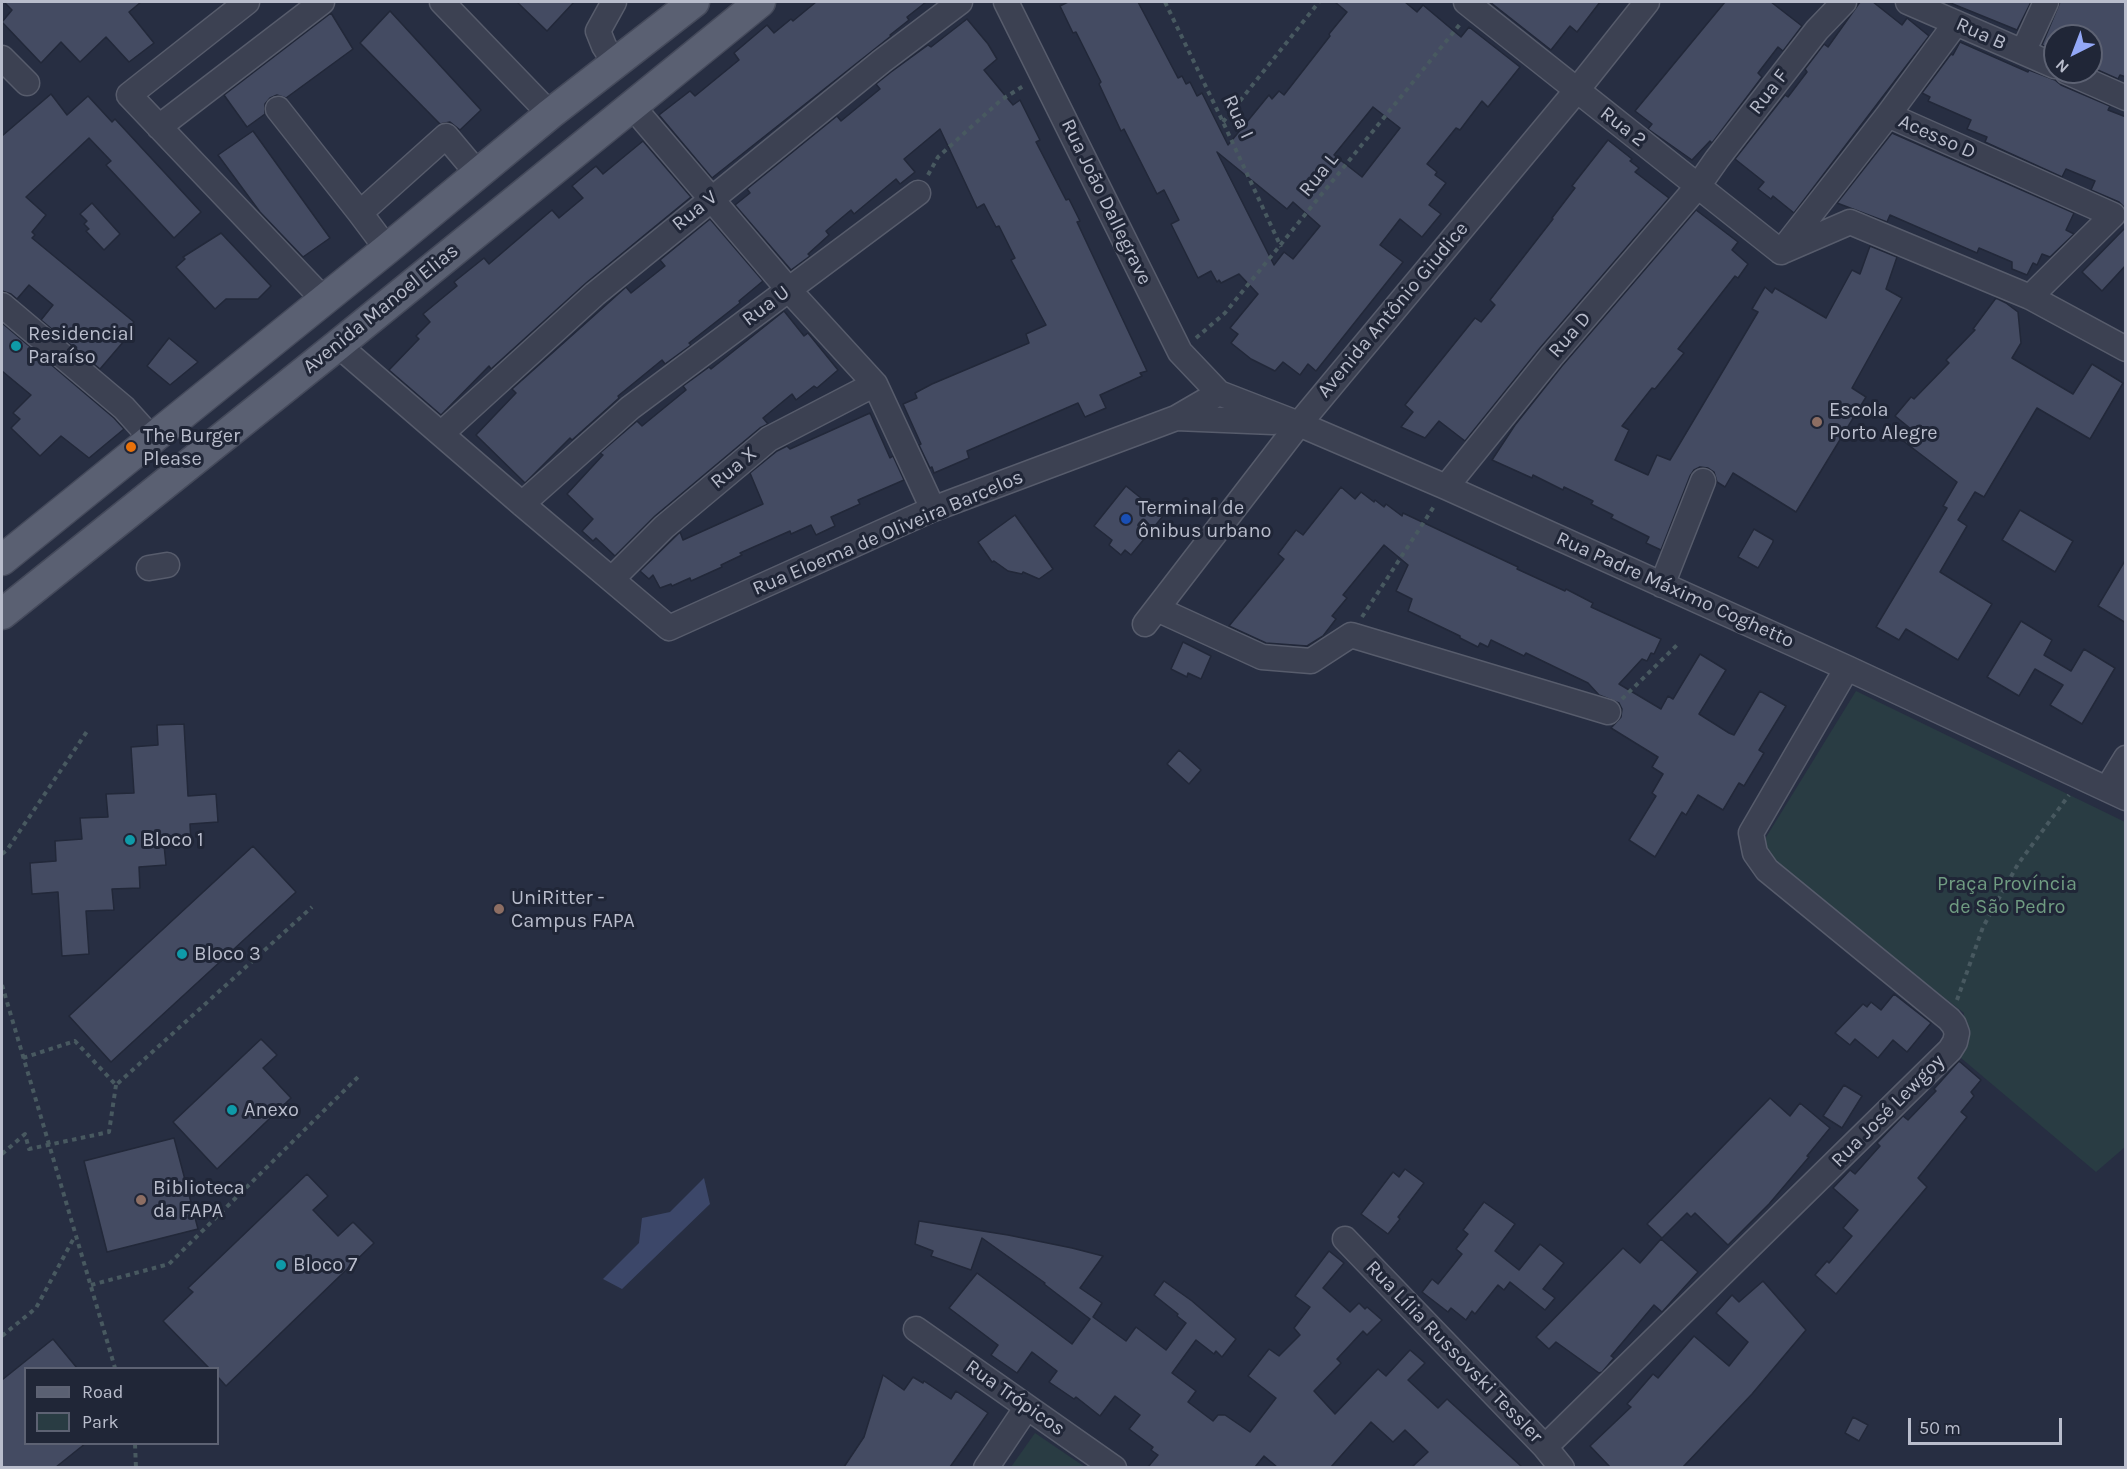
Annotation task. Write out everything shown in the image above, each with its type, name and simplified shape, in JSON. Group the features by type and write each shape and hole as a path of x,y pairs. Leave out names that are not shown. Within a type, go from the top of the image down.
{"main road":[{"path":"2,560 383,253 550,114 694,2"},
{"name":"Avenida Manoel Elias","path":"2,614 760,2"},
{"path":"412,228 438,262"},
{"path":"383,253 404,289"}],"street":[{"path":"247,2 129,95 324,300"},
{"path":"159,127 322,2"},
{"path":"442,2 550,114"},
{"path":"614,2 598,31 615,63"},
{"name":"Rua V","path":"441,434 595,294 711,197 960,2"},
{"name":"Rua João Dallegrave","path":"1005,2 1188,361 1219,393"},
{"name":"Avenida Antônio Giudice","path":"1351,636 1311,661 1262,657 1151,617 1299,424 1577,90 1647,2"},
{"name":"Rua F","path":"1698,186 1810,39 1844,2"},
{"name":"Rua B","path":"1908,2 2043,61"},
{"path":"2023,52 2046,2"},
{"name":"Rua 2","path":"1470,5 1781,252"},
{"path":"1888,115 1956,23"},
{"path":"2,58 27,83"},
{"path":"2094,84 2126,98"},
{"path":"632,106 786,286 875,384 933,509"},
{"path":"278,109 360,213 383,253"},
{"name":"Acesso D","path":"1781,252 1888,115 2113,215 2030,297"},
{"path":"360,213 446,136 478,174"},
{"name":"Rua D","path":"1446,487 1551,357 1698,186"},
{"name":"Rua U","path":"522,504 630,408 786,286 918,193"},
{"path":"1781,252 1850,222 2030,297 2126,349"},
{"path":"2,305 124,408 152,439"},
{"path":"338,345 612,579"},
{"path":"1188,361 1176,418 1299,424"},
{"name":"Rua X","path":"612,579 664,527 769,440 875,384"},
{"name":"Rua Padre Máximo Coghetto","path":"1219,393 1299,424 1446,487 1847,668 2116,794"},
{"name":"Rua Eloema de Oliveira Barcelos","path":"612,579 669,628 933,509 1176,418 1219,393"},
{"path":"1662,585 1703,481"},
{"path":"1351,636 1608,712"},
{"path":"1847,668 1751,833 1755,853 1767,870 1949,1019"},
{"path":"2116,794 2126,758"},
{"name":"Rua José Lewgoy","path":"1545,1447 1950,1050 1957,1033 1949,1019"},
{"name":"Rua Lília Russovski Tessler","path":"1345,1239 1562,1467"},
{"name":"Rua Trópicos","path":"916,1329 1114,1467"},
{"path":"986,1467 1027,1407"}],"path":[{"name":"Rua I","path":"1165,2 1281,247"},
{"path":"1223,122 1319,2"},
{"name":"Rua L","path":"1188,361 1281,247 1470,5"},
{"path":"918,193 938,158 1001,100"},
{"path":"1351,636 1446,487"},
{"path":"1608,712 1677,645"},
{"path":"2,854 7,850 88,730"},
{"path":"1949,1019 1983,927 2018,864 2082,778"},
{"path":"2,1154 25,1134 29,1149 109,1132 116,1085 312,907"},
{"path":"2,985 116,1367"},
{"path":"23,1058 75,1041 116,1085"},
{"path":"91,1285 169,1264 359,1076"},
{"path":"2,1336 36,1308 76,1235"},
{"path":"135,1445 136,1467"}],"green space":[{"name":"Praça Província de São Pedro","path":"1856,691 2125,822 2125,1147 2096,1172 1961,1058 1964,1013 1757,852"},
{"path":"1035,1433 1085,1467 1011,1467"}],"water":[{"path":"704,1178 710,1204 622,1289 603,1279 639,1243 642,1218 670,1212"}],"building":[{"path":"4,2 141,2 129,12 154,43 129,62 106,37 80,62 61,42 41,63 2,22 12,10"},
{"path":"517,2 574,2 547,31"},
{"path":"816,2 926,2 907,17 909,20 891,36 712,178 659,115 690,91 695,96 739,60 734,53 767,25 774,33"},
{"path":"1068,2 1138,2 1178,78 1182,76 1186,84 1190,82 1197,96 1202,93 1228,145 1269,95 1272,99 1279,91 1284,95 1330,36 1329,34 1347,12 1335,2 1405,2 1417,12 1423,5 1461,37 1469,27 1520,67 1488,107 1482,101 1460,130 1456,128 1427,164 1437,172 1435,175 1446,183 1429,205 1441,214 1422,237 1400,219 1380,245 1403,262 1316,371 1308,364 1300,375 1283,362 1275,371 1251,359 1231,343 1238,334 1230,328 1258,294 1239,274 1221,283 1219,280 1217,282 1211,271 1198,278 1171,224 1179,220 1164,190 1157,194 1124,129 1121,131 1099,84 1101,82 1060,6","holes":["1373,107 1400,128 1362,177 1334,155","1217,152 1287,209 1293,202 1320,226 1293,259 1284,252 1274,265"]},
{"path":"1490,2 1600,2 1577,32 1570,26 1551,50"},
{"path":"1725,2 1771,2 1802,26 1783,51 1778,47 1758,73 1762,77 1712,143 1710,141 1692,160 1648,129 1652,124 1635,111"},
{"path":"1860,2 1873,2 1902,25 1907,18 1929,36 1794,213 1773,196 1771,199 1758,189 1764,182 1735,159 1785,95 1788,97 1824,44 1828,47"},
{"path":"1948,2 2031,2 2017,30"},
{"path":"2060,2 2126,2 2126,77 2120,75 2118,79 2103,72 2103,24 2051,24"},
{"path":"390,11 481,110 460,130 450,122 440,124 360,43"},
{"path":"331,13 353,49 286,98 277,95 270,98 265,104 265,114 247,127 224,95"},
{"path":"967,19 997,59 984,70 1013,105 1020,100 1040,140 1036,142 1066,200 1069,199 1080,221 1077,222 1147,371 1140,373 1142,376 1100,395 1106,408 1085,417 1078,403 967,451 969,458 934,473 919,445 921,444 903,404 917,398 915,393 932,384 1029,343 1026,334 1046,325 1011,260 1015,258 999,226 996,227 984,204 977,208 940,129 904,159 915,172 900,184 896,179 854,214 851,210 826,231 829,235 808,254 810,256 791,270 735,205 750,193 747,189 837,116 841,121 880,89 876,84 928,45 931,47"},
{"path":"1960,42 2028,72 2029,70 2043,75 2043,84 2060,84 2110,106 2108,110 2126,117 2126,209 2119,202 2091,190 2095,181 2066,169 2062,177 1985,142 1987,137 1967,129 1971,120 1928,101 1930,97 1922,93 1951,54 1953,55"},
{"path":"51,94 67,115 88,96 112,122 115,119 201,212 174,238 106,165 111,161 89,138 26,197 46,215 32,232 35,235 32,238 134,322 121,338 124,341 100,369 41,320 53,305 29,285 17,299 2,291 2,136"},
{"path":"253,131 330,238 303,257 260,212 218,155"},
{"path":"1892,133 2074,213 2066,230 2074,234 2050,257 2042,254 2037,265 2033,263 2027,275 2012,269 2012,262 1979,248 1977,253 1890,215 1887,222 1837,203"},
{"path":"1608,140 1632,159 1630,161 1639,168 1635,172 1669,198 1540,348 1465,441 1439,421 1425,438 1401,427 1413,412 1405,405 1475,318 1481,322 1495,305 1490,300 1553,219 1575,188 1572,186"},
{"path":"643,141 691,197 586,283 491,369 489,366 441,415 389,370 419,339 416,336 430,322 423,314 457,286 454,282 484,258 489,264 552,210 559,218 583,198 572,186 596,166 603,174"},
{"path":"92,203 120,234 104,250 86,231 89,229 84,224 87,221 80,214"},
{"path":"1696,210 1738,242 1732,250 1748,264 1738,278 1735,276 1678,349 1684,353 1622,426 1629,430 1615,460 1648,475 1657,455 1670,460 1758,312 1752,309 1765,287 1772,293 1775,288 1826,318 1852,270 1860,274 1870,246 1897,257 1886,289 1902,298 1852,388 1866,397 1796,512 1733,473 1725,487 1717,482 1714,472 1700,467 1690,476 1661,550 1646,543 1649,537 1611,518 1613,515 1591,504 1593,501 1564,487 1563,490 1533,475 1532,478 1492,460 1515,425 1562,366"},
{"path":"710,219 763,281 739,301 740,303 689,343 691,345 665,364 662,360 618,396 619,398 572,440 570,438 525,483 476,435 516,393 512,389 626,287 631,293 665,266 660,260"},
{"path":"2126,227 2126,265 2102,291 2082,272"},
{"path":"221,233 271,286 258,299 226,299 215,309 176,267 185,259 183,257"},
{"path":"1996,298 2018,312 2021,343 2012,358 2073,394 2092,364 2123,383 2090,439 2037,408 1984,497 1975,492 1958,520 1967,526 1940,572 1992,604 1958,660 1906,629 1899,640 1876,627 1947,508 1943,506 1957,482 1902,440 1911,429 1895,416 1911,397 1914,399 1949,363 1946,360 1975,330 1973,329"},
{"path":"784,311 804,336 808,333 838,370 817,388 814,386 796,400 792,394 763,418 768,424 760,428 655,516 615,556 596,538 593,541 582,531 593,519 567,494 603,455 600,453 637,421 642,426 686,390 683,386 709,367 711,369"},
{"path":"2,323 124,429 89,458 61,436 40,456 11,428 20,419 13,413 31,395 2,371"},
{"path":"169,338 198,362 170,385 147,366"},
{"path":"870,413 890,458 893,456 904,480 858,500 860,504 831,517 835,526 816,535 811,525 791,534 790,531 740,553 742,555 721,565 722,567 691,581 690,578 672,586 671,584 660,588 653,575 649,579 640,571 680,532 683,540 763,504 750,473 777,451 787,446 790,449"},
{"path":"1126,486 1163,516 1131,555 1125,550 1121,555 1109,545 1112,540 1094,526"},
{"path":"1341,487 1355,499 1361,492 1384,507 1386,504 1402,516 1403,513 1518,567 1517,569 1565,591 1566,589 1593,603 1591,607 1661,639 1654,654 1651,653 1647,661 1642,659 1619,684 1661,709 1668,696 1673,699 1700,654 1726,670 1699,714 1729,733 1734,735 1760,691 1786,706 1759,750 1764,753 1744,786 1739,783 1723,810 1698,795 1686,815 1682,812 1655,857 1629,840 1656,796 1652,793 1663,774 1652,767 1658,757 1611,728 1621,717 1622,709 1619,703 1599,695 1588,683 1526,653 1524,656 1491,640 1488,647 1480,643 1478,647 1408,611 1412,599 1396,591 1408,565 1384,545 1343,595 1347,598 1332,616 1336,619 1323,636 1307,646 1266,643 1229,626 1284,559 1278,554 1296,530 1303,535"},
{"path":"2020,510 2073,541 2055,572 2002,540"},
{"path":"1015,515 1053,569 1039,579 1023,572 1022,574 1008,571 994,561 992,562 978,542"},
{"path":"1754,529 1773,540 1758,568 1738,557"},
{"path":"2126,559 2126,623 2098,606"},
{"path":"2021,621 2052,640 2044,655 2071,671 2084,649 2115,668 2082,724 2050,705 2063,685 2035,669 2019,696 1987,677"},
{"path":"1183,642 1211,656 1201,679 1188,673 1187,677 1171,669"},
{"name":"Bloco 1","path":"184,724 188,796 216,794 218,822 190,824 191,844 164,845 166,865 139,867 140,888 112,889 114,910 86,911 89,954 62,956 58,892 32,894 30,863 56,861 55,841 82,839 80,818 108,817 106,794 134,793 131,747 158,745 157,725"},
{"path":"1179,750 1201,770 1189,784 1167,764"},
{"name":"Bloco 3","path":"253,846 296,892 111,1062 69,1016"},
{"path":"1894,994 1931,1023 1907,1052 1893,1040 1878,1058 1855,1039 1850,1045 1835,1033 1863,1004 1867,1007 1871,1002 1881,1010"},
{"name":"Anexo","path":"261,1039 277,1055 263,1068 291,1098 217,1169 173,1122"},
{"path":"1959,1061 1981,1080 1971,1092 1974,1096 1961,1112 1967,1117 1918,1178 1927,1187 1836,1294 1815,1275 1827,1261 1829,1263 1852,1236 1843,1228 1858,1210 1833,1188 1850,1170 1855,1174 1880,1146 1877,1143 1903,1116 1908,1120 1936,1091 1934,1089"},
{"path":"1844,1085 1862,1096 1842,1128 1823,1116"},
{"path":"1770,1098 1790,1116 1800,1103 1830,1128 1769,1204 1728,1245 1695,1213 1691,1217 1687,1213 1662,1238 1647,1224"},
{"path":"174,1138 198,1229 107,1252 84,1161"},
{"path":"1405,1169 1424,1183 1388,1234 1361,1214 1393,1172 1399,1177"},
{"name":"Bloco 7","path":"307,1174 328,1196 313,1210 338,1236 353,1222 374,1243 226,1386 219,1378 219,1367 208,1367 163,1321 193,1292 188,1288"},
{"path":"1484,1202 1515,1224 1495,1251 1519,1270 1540,1244 1564,1263 1543,1289 1555,1298 1545,1310 1510,1282 1504,1290 1498,1285 1475,1314 1472,1311 1466,1320 1451,1308 1448,1312 1422,1292 1432,1279 1438,1284 1462,1254 1456,1249 1468,1234 1463,1230"},
{"path":"919,1221 1008,1235 1103,1256 1080,1288 1102,1303 1093,1317 1126,1341 1136,1327 1166,1350 1186,1323 1154,1295 1164,1281 1192,1301 1236,1339 1222,1357 1216,1351 1214,1354 1196,1340 1172,1373 1196,1391 1188,1402 1213,1421 1218,1415 1225,1415 1250,1432 1276,1398 1248,1376 1269,1349 1279,1356 1300,1335 1294,1328 1310,1307 1295,1296 1329,1251 1344,1263 1323,1288 1350,1312 1359,1303 1382,1320 1367,1335 1363,1331 1337,1359 1341,1363 1314,1391 1335,1414 1378,1369 1386,1376 1410,1350 1425,1363 1408,1380 1438,1408 1447,1399 1522,1467 1412,1467 1428,1452 1405,1430 1393,1442 1371,1422 1331,1467 1277,1467 1264,1456 1255,1467 1148,1467 1158,1455 1151,1450 1153,1447 1129,1429 1140,1415 1115,1396 1100,1416 1076,1397 1074,1399 1049,1382 1057,1371 1032,1352 1017,1373 991,1355 998,1345 949,1308 977,1273 1072,1344 1090,1319 1045,1283 982,1238 971,1270 931,1256 933,1251 915,1244"},
{"path":"1661,1239 1698,1272 1662,1312 1654,1305 1611,1356 1614,1358 1602,1372 1599,1373 1556,1342 1549,1349 1536,1337 1623,1248 1640,1263"},
{"path":"1763,1281 1806,1330 1752,1394 1683,1467 1610,1467 1590,1446 1631,1407 1627,1404 1653,1374 1658,1378 1694,1336 1729,1366 1748,1342 1716,1313 1732,1295 1739,1302"},
{"path":"53,1339 76,1367 24,1367 24,1445 84,1445 56,1467 2,1467 2,1380"},
{"path":"883,1375 904,1390 913,1377 923,1383 924,1381 951,1399 956,1391 988,1413 950,1467 844,1467 864,1437"},
{"path":"1853,1417 1868,1425 1859,1441 1845,1433"}],"place":[{"name":"Residencial Paraíso","path":"16,346"},
{"name":"Escola Porto Alegre","path":"1817,422"},
{"name":"The Burger Please","path":"131,447"},
{"name":"Terminal de ônibus urbano","path":"1126,519"},
{"name":"Bloco 1","path":"130,840"},
{"name":"UniRitter - Campus FAPA","path":"499,909"},
{"name":"Bloco 3","path":"182,954"},
{"name":"Anexo","path":"232,1110"},
{"name":"Biblioteca da FAPA","path":"141,1200"},
{"name":"Bloco 7","path":"281,1265"}]}
